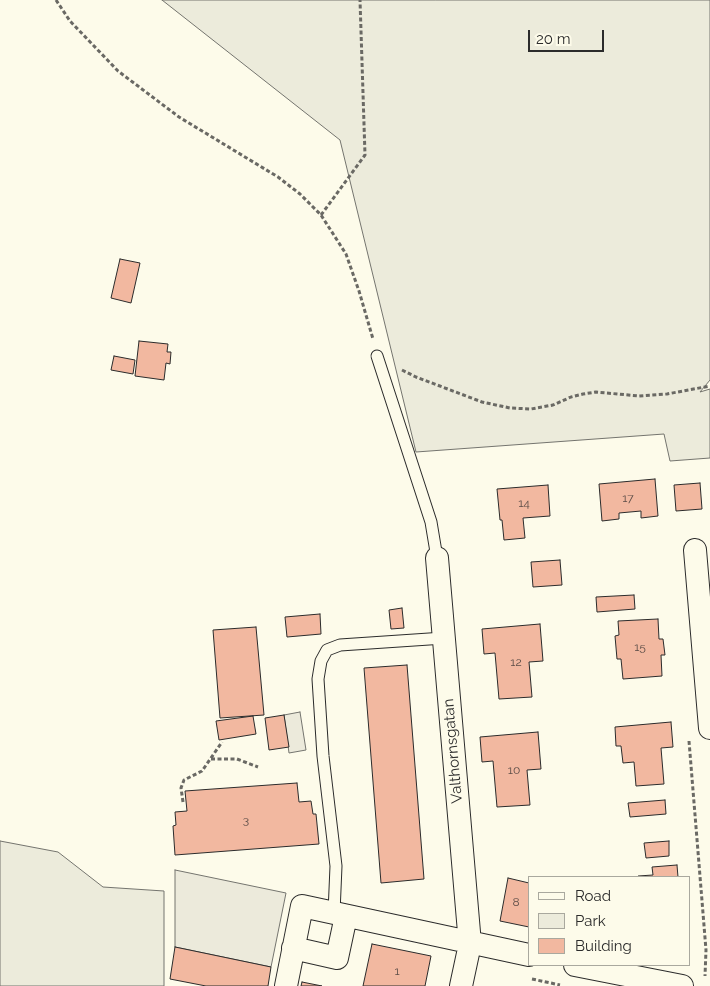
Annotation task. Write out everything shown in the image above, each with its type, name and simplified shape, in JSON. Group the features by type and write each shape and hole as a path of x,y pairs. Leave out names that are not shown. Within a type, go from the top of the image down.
{"street":[{"path":"695,550 710,728"},
{"name":"Valthornsgatan","path":"437,558 470,944 461,986"},
{"path":"286,986 302,906 528,956"},
{"path":"293,948 337,958 340,915"},
{"path":"580,966 682,986"}],"lane":[{"path":"377,356 431,522 437,558"},
{"path":"340,915 323,756 318,689 321,661 327,650 340,645 444,638"}],"path":[{"path":"56,0 70,21 126,77 179,117 278,177 300,194 321,215 346,254 359,291 377,356 416,377 482,402 531,410 553,405 570,397 596,392 639,396 667,394 710,386"},
{"path":"321,215 365,155 360,0"},
{"path":"688,737 706,950 705,978"},
{"path":"183,802 181,788 184,780 202,771 222,742"},
{"path":"210,759 237,759 258,767"}],"green space":[{"path":"162,0 710,0 710,380 700,392 710,389 710,458 670,461 664,434 416,452 340,140"},
{"path":"0,841 58,852 103,887 164,891 164,986 0,986"}],"shaded area":[{"path":"300,712 306,750 289,753 284,715"},
{"path":"175,870 286,893 271,967 175,947"}],"building":[{"path":"120,259 140,263 131,303 111,298"},
{"path":"139,341 168,344 167,352 171,352 170,364 166,363 164,380 135,376"},
{"path":"114,356 135,360 133,374 111,370"},
{"path":"655,479 658,516 641,518 641,511 619,513 619,519 602,521 599,484"},
{"path":"700,483 702,509 676,511 674,485"},
{"path":"548,485 550,516 523,518 525,538 504,540 497,489"},
{"path":"560,560 562,585 533,587 531,562"},
{"path":"634,595 635,609 597,612 596,597"},
{"path":"402,608 404,628 391,629 389,610"},
{"path":"320,614 321,634 287,637 285,617"},
{"path":"658,619 659,639 663,639 665,655 661,655 662,676 623,679 621,659 617,659 615,636 619,635 618,621"},
{"path":"540,624 543,661 529,662 532,697 499,699 495,653 484,654 482,629"},
{"path":"256,627 264,715 220,718 213,630"},
{"path":"407,665 424,879 381,883 364,668"},
{"path":"284,715 289,747 269,750 265,718"},
{"path":"253,716 256,734 219,740 216,721"},
{"path":"671,722 673,747 661,748 664,784 636,786 634,762 623,763 621,746 616,746 615,727"},
{"path":"538,732 541,769 527,770 530,805 497,807 493,761 482,762 480,737"},
{"path":"297,783 299,802 311,801 313,814 316,814 319,844 175,855 173,826 176,825 175,812 187,811 185,791"},
{"path":"665,800 666,814 630,817 628,803"},
{"path":"669,841 669,856 646,858 644,843"},
{"path":"677,865 678,876 638,876 653,875 652,867"},
{"path":"508,878 528,883 528,927 500,921"},
{"path":"372,944 431,956 425,986 363,986"},
{"path":"175,947 271,967 268,986 206,986 170,979"},
{"path":"302,982 322,986 301,986"}]}
